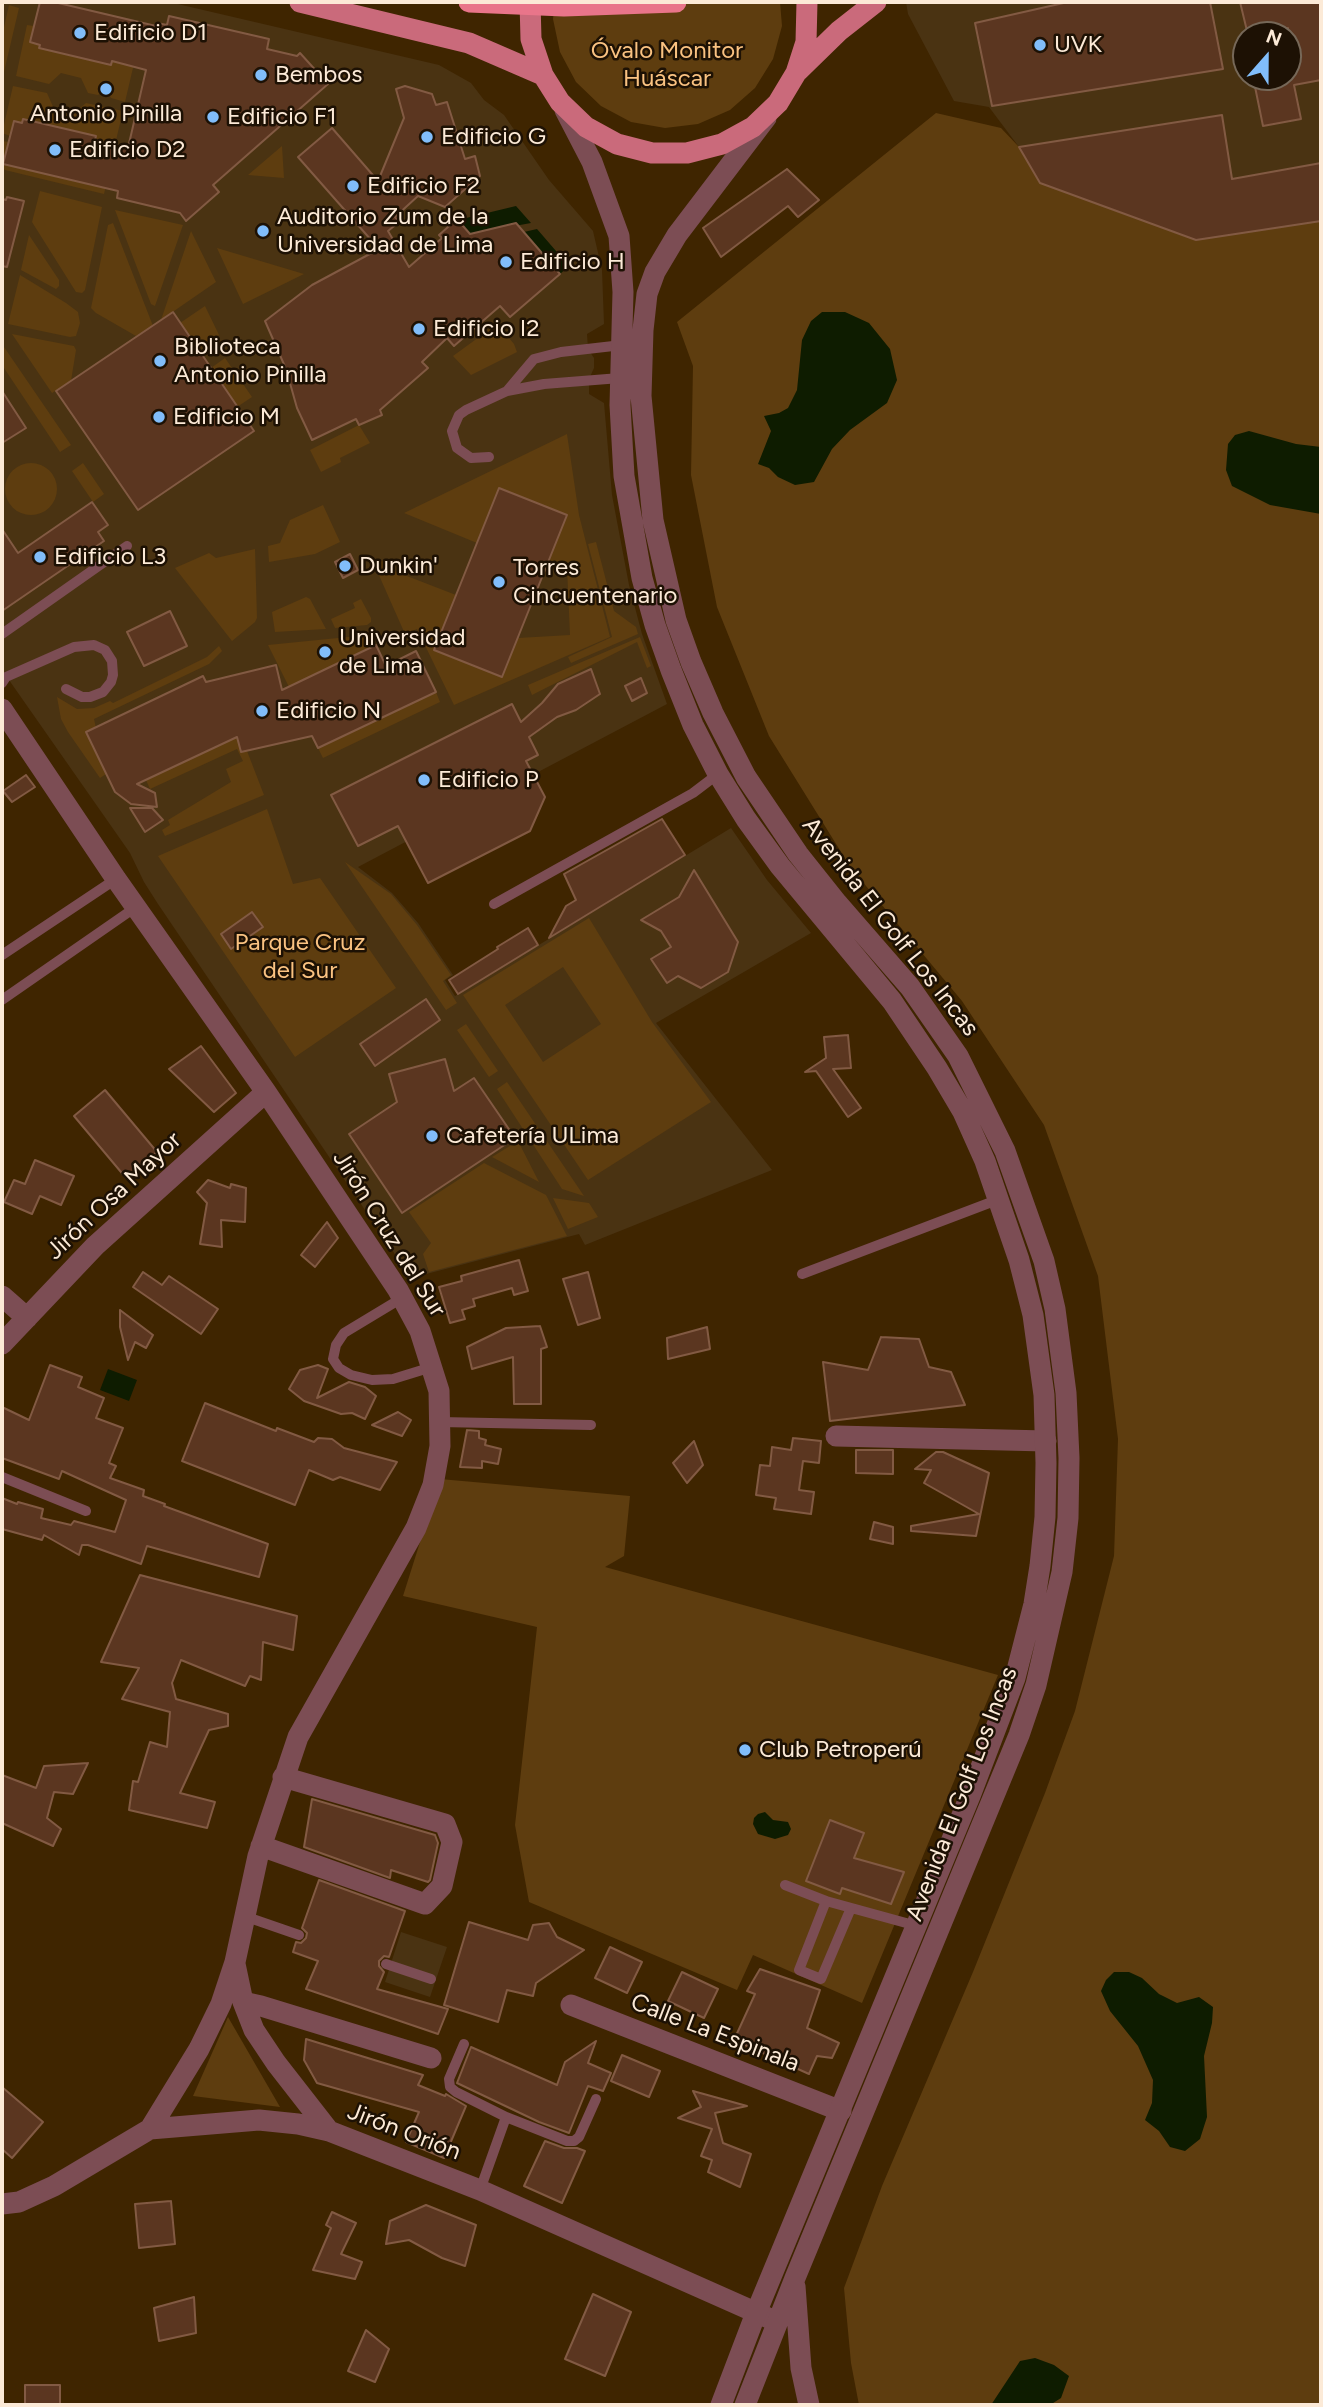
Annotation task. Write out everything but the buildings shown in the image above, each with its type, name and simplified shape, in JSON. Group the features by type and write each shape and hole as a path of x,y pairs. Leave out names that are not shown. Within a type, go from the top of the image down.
{"highway":[{"path":"469,2 564,6 676,2"}],"main road":[{"path":"300,2 469,43 543,75"},
{"path":"530,2 531,39 543,75 561,102 586,127 617,144 652,153 687,153 722,144 753,127 778,103 796,73 806,42 807,2"},
{"path":"796,73 839,31 876,2"}],"street":[{"name":"Avenida El Golf Los Incas","path":"561,102 592,162 619,236 623,292 620,405 624,476 642,578 671,670 693,725 718,774 746,819 779,866 892,1001 937,1068 962,1112 985,1161 1019,1260 1033,1315 1044,1395 1045,1517 1040,1566 1015,1678 1000,1723 721,2405"},
{"name":"Avenida El Golf Los Incas","path":"745,2405 1014,1746 1036,1685 1062,1573 1068,1518 1069,1434 1064,1370 1053,1297 1045,1261 1005,1151 958,1056 910,987 798,854 746,777 713,713 691,662 676,620 653,520 641,396 643,330 648,294 655,272 677,235 778,103"},
{"name":"Jirón Cruz del Sur","path":"2,709 266,1092 402,1298 420,1331 439,1391 440,1446 433,1485 416,1528 298,1737 261,1846 234,1962 220,2004 199,2049 150,2129"},
{"name":"Jirón Osa Mayor","path":"2,1344 94,1246 266,1092"},
{"path":"2,1296 27,1318"},
{"path":"836,1436 1046,1441"},
{"path":"261,1846 425,1904 442,1886 452,1842 445,1824 283,1777"},
{"name":"Jirón Cruz del Sur","path":"234,1962 243,2002 254,2030 276,2063 329,2130"},
{"path":"243,2002 431,2058"},
{"name":"Calle La Espinala","path":"571,2005 841,2111"},
{"name":"Jirón Orión","path":"2,2204 19,2202 54,2186 150,2129 259,2120 298,2124 329,2130 480,2189 777,2322"},
{"path":"795,2278 799,2347 809,2405"},
{"path":"777,2322 789,2330 799,2347"}],"lane":[{"path":"507,391 534,359 561,352 622,345"},
{"path":"489,457 471,458 457,448 452,431 454,423 466,410 507,391 544,384 620,377"},
{"path":"2,635 127,546"},
{"path":"2,682 6,677 74,646 94,645 105,650 113,667 111,682 103,692 82,697 66,689"},
{"path":"494,904 693,793 718,774"},
{"path":"2,955 116,878"},
{"path":"2,1000 136,907"},
{"path":"802,1274 998,1200"},
{"path":"402,1298 344,1333 336,1345 333,1359 339,1368 351,1375 372,1380 393,1379 432,1367"},
{"path":"440,1422 591,1424"},
{"path":"2,1477 86,1511"},
{"path":"785,1885 826,1901 917,1926"},
{"path":"826,1901 799,1970 821,1979 850,1908"},
{"path":"244,1916 299,1935"},
{"path":"386,1964 431,1979"},
{"path":"464,2044 449,2079 450,2087 506,2117 568,2141 575,2141 596,2099"},
{"path":"480,2189 506,2117"}],"shaded area":[{"name":"Universidad de Lima","path":"2,2 169,2 439,65 471,83 484,100 504,115 549,180 593,231 602,270 604,324 587,334 588,349 594,358 589,394 604,403 612,495 629,585 642,634 667,704 358,867 392,893 418,923 453,975 445,980 455,996 731,828 767,880 811,933 656,1023 772,1170 585,1245 579,1234 411,1278 158,904 130,853 2,670"},
{"path":"906,2 1321,2 1321,221 1196,240 1040,183 1019,147 989,107 954,101 908,14"},
{"path":"516,206 531,223 470,234 460,222 462,219"},
{"path":"537,229 569,266 560,274 524,232"},
{"path":"822,312 845,312 869,323 890,349 897,380 887,403 850,430 832,449 814,482 795,485 758,464 771,431 764,416 788,408 797,390 802,340 811,321"},
{"path":"1249,431 1296,444 1321,447 1321,514 1270,505 1232,486 1226,470 1228,444 1235,435"},
{"path":"108,1369 137,1380 129,1401 100,1390"},
{"path":"765,1812 773,1820 788,1822 791,1829 788,1835 775,1839 758,1834 753,1824 754,1818"},
{"path":"401,1932 447,1947 430,1997 385,1982"},
{"path":"1114,1972 1129,1972 1142,1978 1159,1994 1177,2003 1199,1997 1213,2007 1204,2056 1207,2117 1200,2139 1185,2151 1170,2147 1159,2131 1145,2120 1152,2103 1153,2080 1138,2046 1110,2011 1101,1991"},
{"path":"1035,2358 1054,2365 1069,2376 1061,2398 1050,2405 991,2405 1020,2361"}],"green space":[{"name":"Óvalo Monitor Huáscar","path":"555,2 780,2 782,26 773,59 755,88 730,110 698,124 665,128 631,122 601,106 576,82 560,52 553,19"},
{"path":"9,5 19,8 2,72 2,36"},
{"path":"27,25 34,26 30,42 40,45 39,47 111,65 112,61 121,63 136,55 125,102 111,98 109,84 102,85 102,92 98,95 88,93 81,78 61,73 49,84 16,76"},
{"path":"13,86 47,93 54,109 73,114 86,103 123,111 112,157 95,140 96,136 14,121 10,136 2,133"},
{"path":"936,113 1001,128 1019,147 1040,183 1196,240 1321,221 1321,2405 859,2405 851,2363 844,2288 882,2186 973,1972 1075,1711 1114,1556 1118,1439 1098,1276 1044,1125 962,1001 851,868 769,736 717,607 691,475 693,366 677,322"},
{"path":"2,141 9,142 4,164 94,186 108,177 104,194 5,170 2,167"},
{"path":"282,146 284,178 248,175"},
{"path":"40,191 102,207 85,290 82,293 76,292 32,222"},
{"path":"115,210 183,225 155,306 151,304"},
{"path":"113,223 153,326 136,336 91,308 108,225"},
{"path":"191,231 216,282 161,320"},
{"path":"29,235 59,280 56,289 21,270"},
{"path":"217,248 304,274 243,304"},
{"path":"20,275 78,312 80,323 76,336 8,324"},
{"path":"205,306 219,335 198,349 180,323"},
{"path":"497,324 514,344 517,352 471,375 453,356"},
{"path":"12,334 74,346 76,350 71,381 52,393"},
{"path":"4,347 71,445 60,452 2,365"},
{"path":"225,358 252,397 237,407 211,368"},
{"path":"359,425 370,443 340,458 341,462 321,472 310,450"},
{"path":"567,434 579,515 610,637 454,705 417,629 405,634 374,564 385,560 394,571 456,595 518,638 570,635 567,567 546,568 567,515 500,488 477,543 404,513"},
{"path":"31,463 41,465 49,471 55,479 55,499 49,507 41,513 31,515 21,513 13,507 7,499 5,489 7,479 13,471 21,465"},
{"path":"83,463 104,494 93,502 72,471"},
{"path":"323,505 340,542 315,554 269,562 268,546 280,543 290,520"},
{"path":"596,542 614,611 636,627 638,634 571,663 568,657 612,637 588,544"},
{"path":"255,549 257,618 232,641 175,568 209,553 216,558"},
{"path":"306,597 310,599 326,629 275,632 272,612"},
{"path":"361,599 371,622 367,625 335,628 331,619 355,608 353,603"},
{"path":"368,635 376,645 289,687 268,645"},
{"path":"640,637 651,666 647,668 637,642 532,695 528,685"},
{"path":"219,646 222,651 209,664 94,719 106,774 100,778 61,719 57,697 77,709 94,708 110,701 113,703 207,657"},
{"path":"436,692 440,702 323,758 318,748"},
{"path":"237,737 241,752 247,751 264,795 165,836 162,830 170,825 168,820 231,782 226,769 243,761 237,749 150,789 146,780"},
{"name":"Parque Cruz del Sur","path":"267,809 293,884 320,878 396,988 295,1057 158,856"},
{"path":"345,862 391,894 417,925 451,975 443,981 457,1003 446,1010"},
{"path":"589,918 652,1022 711,1102 588,1180 463,995","holes":["563,967 601,1024 543,1062 505,1005"]},
{"path":"466,1024 498,1071 489,1077 457,1030"},
{"path":"507,1082 584,1196 562,1189 497,1089"},
{"path":"518,1141 539,1182 492,1157"},
{"path":"484,1163 546,1195 567,1236 429,1272 423,1254 431,1243 409,1212"},
{"path":"553,1198 589,1203 598,1217 568,1229"},
{"name":"Club Petroperú","path":"440,1479 630,1496 624,1556 605,1567 998,1675 862,2003 753,1955 737,1990 529,1902 515,1825 537,1627 403,1596"},
{"path":"228,2017 280,2107 193,2096"}],"place":[{"name":"Edificio D1","path":"80,33"},
{"name":"UVK","path":"1040,45"},
{"name":"Bembos","path":"261,75"},
{"name":"Antonio Pinilla","path":"106,89"},
{"name":"Edificio F1","path":"213,117"},
{"name":"Edificio G","path":"427,137"},
{"name":"Edificio D2","path":"55,150"},
{"name":"Edificio F2","path":"353,186"},
{"name":"Auditorio Zum de la Universidad de Lima","path":"263,231"},
{"name":"Edificio H","path":"506,262"},
{"name":"Edificio I2","path":"419,329"},
{"name":"Biblioteca Antonio Pinilla","path":"160,361"},
{"name":"Edificio M","path":"159,417"},
{"name":"Edificio L3","path":"40,557"},
{"name":"Dunkin'","path":"345,566"},
{"name":"Torres Cincuentenario","path":"499,582"},
{"name":"Universidad de Lima","path":"325,652"},
{"name":"Edificio N","path":"262,711"},
{"name":"Edificio P","path":"424,780"},
{"name":"Cafetería ULima","path":"432,1136"},
{"name":"Club Petroperú","path":"745,1750"}]}
